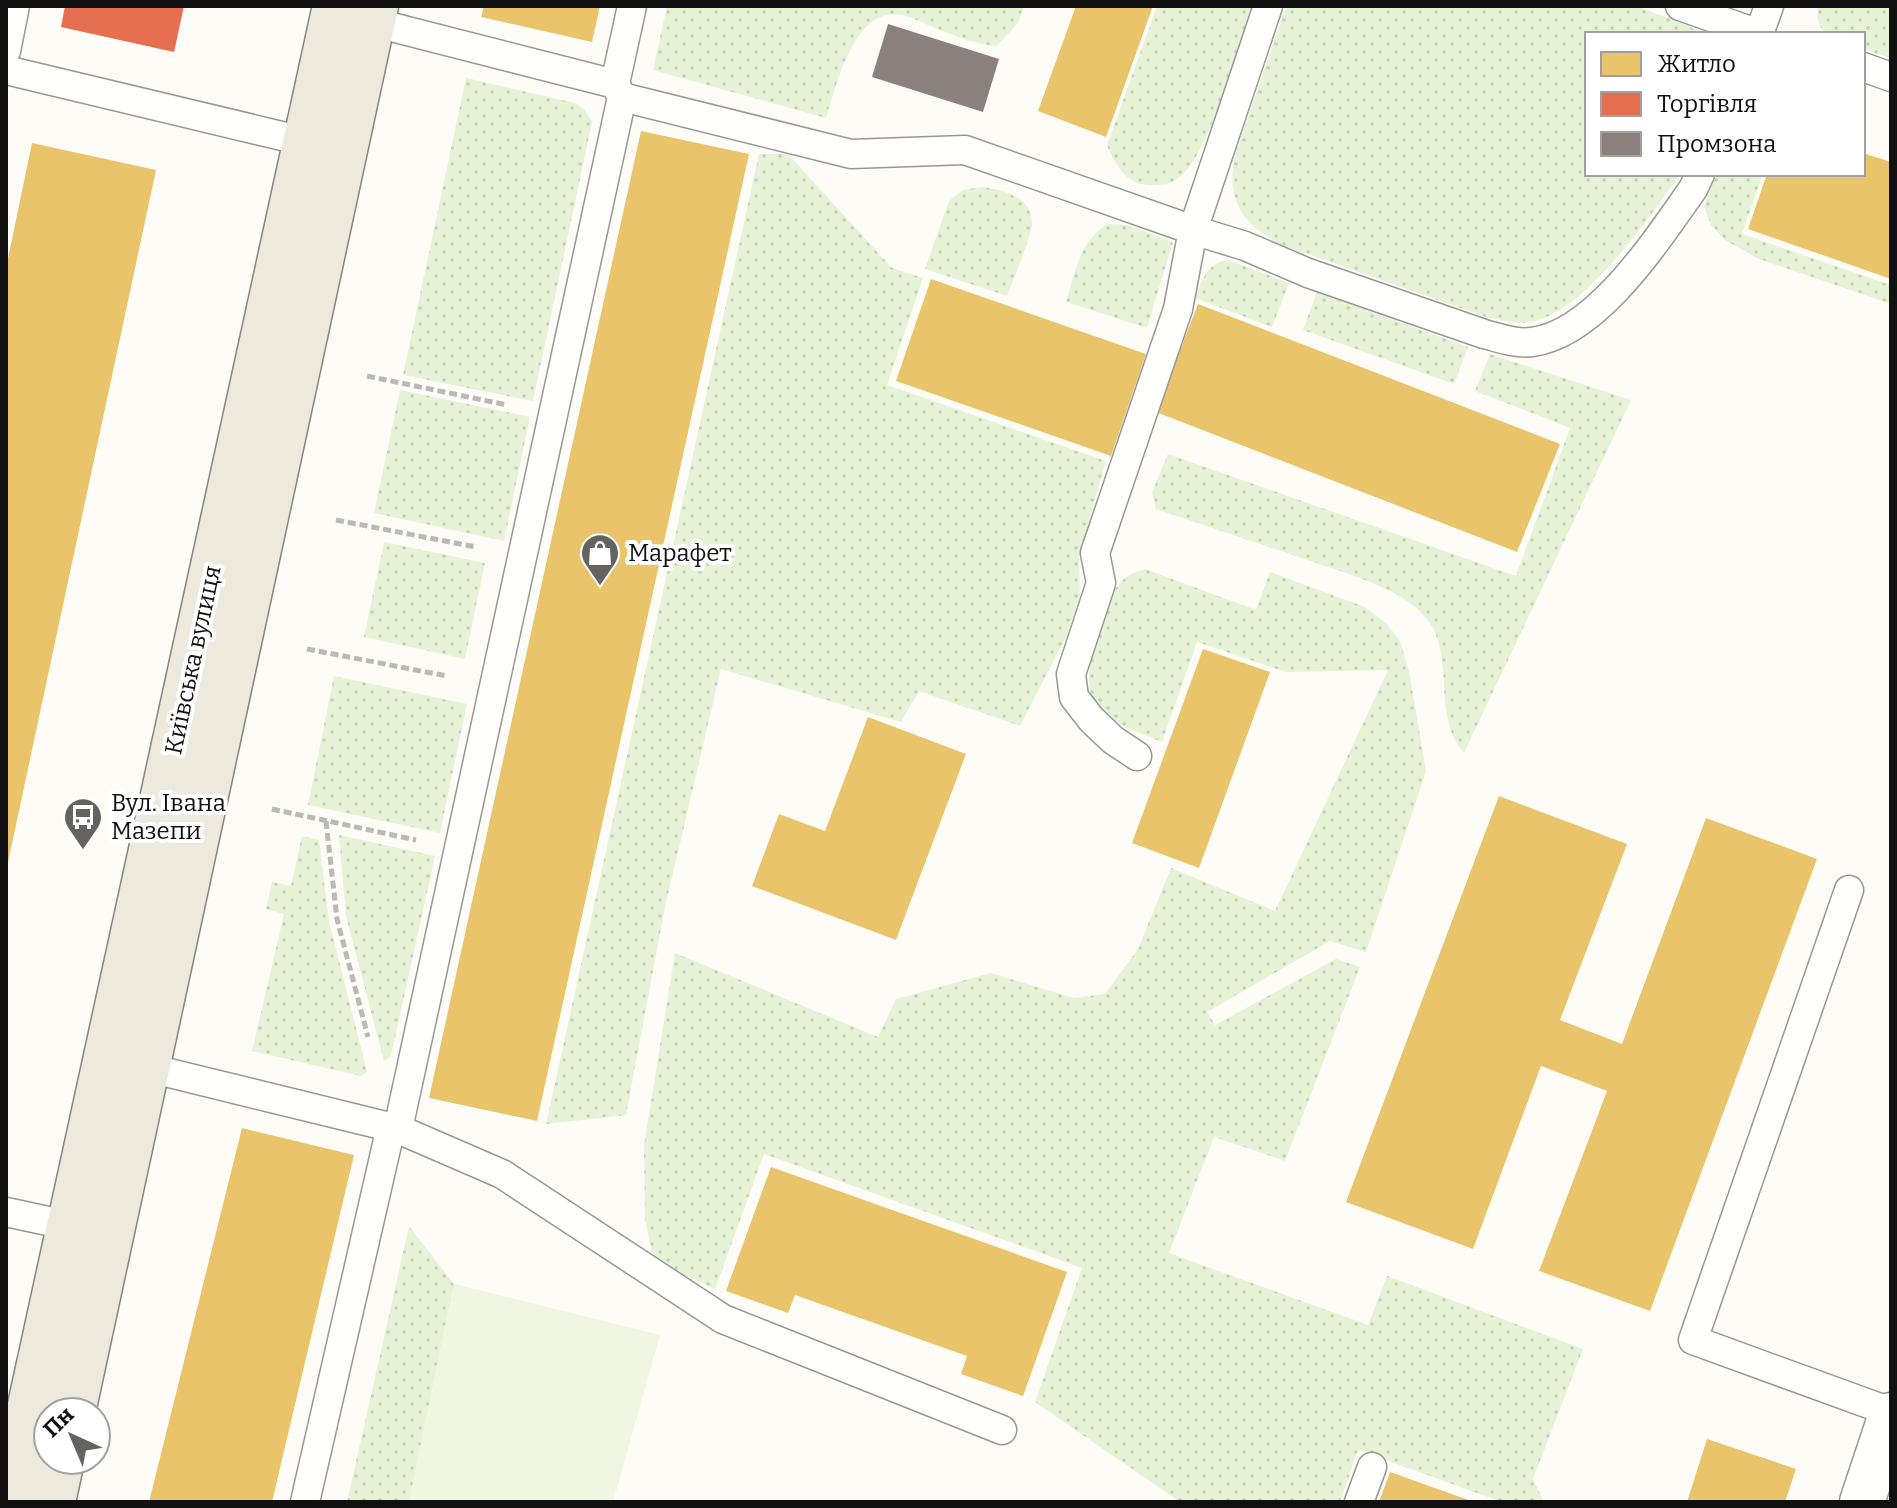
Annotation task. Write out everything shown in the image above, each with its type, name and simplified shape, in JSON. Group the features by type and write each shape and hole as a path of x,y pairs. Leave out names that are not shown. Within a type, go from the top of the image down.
{"main road":[{"name":"Київська вулиця","path":"9,1502 307,142 361,11"},
{"name":"Київська вулиця","path":"77,1396 149,1068 361,11"},
{"path":"53,1502 59,1476"}],"street":[{"path":"1862,1502 1891,1413"}],"lane":[{"path":"6,51 15,6"},
{"path":"305,1502 395,1128 495,686 619,91 632,6"},
{"path":"1137,756 1113,740 1091,719 1074,697 1071,674 1101,583 1095,553 1178,309 1193,230 1268,6"},
{"path":"1680,6 1753,32"},
{"path":"361,11 619,91 851,154 965,150 1245,246 1308,273 1513,342 1534,342 1555,335 1589,314 1626,279 1693,189 1699,176"},
{"path":"1865,68 1891,77"},
{"path":"6,70 307,142"},
{"path":"1849,890 1693,1340 1891,1413"},
{"path":"149,1068 395,1128 502,1174 723,1319 1002,1430"},
{"path":"6,1212 71,1226"},
{"path":"1359,1502 1372,1467"}],"path":[{"path":"367,376 553,414"},
{"path":"336,520 522,556"},
{"path":"307,649 495,686"},
{"path":"272,809 459,849"},
{"path":"326,821 337,919 368,1038"}],"green space":[{"path":"667,6 1024,6 1018,23 997,46 967,40 902,15 885,15 859,35 842,69 826,118 653,70"},
{"path":"1157,6 1252,6 1221,100 1200,149 1177,179 1167,184 1152,185 1140,184 1127,177 1107,145"},
{"path":"1286,6 1635,6 1699,32 1585,32 1585,176 1679,176 1610,265 1588,288 1543,319 1520,323 1489,318 1277,243 1254,226 1239,207 1233,184 1235,155"},
{"path":"1818,6 1891,6 1891,58 1865,50 1865,32 1827,32 1820,25"},
{"path":"466,78 575,103 584,109 592,122 533,401 403,375"},
{"path":"759,154 788,154 892,268 923,278 887,385 1106,461 1079,556 1080,595 1067,635 1020,726 919,691 901,722 721,669 665,907 626,1115 546,1124"},
{"path":"1713,176 1762,176 1742,234 1891,285 1891,304 1759,259 1725,240 1711,225 1704,207"},
{"path":"981,187 1015,196 1031,215 1029,239 1007,296 925,269 949,201 963,190"},
{"path":"1108,224 1127,225 1173,242 1147,328 1066,302 1085,248 1091,238"},
{"path":"1229,260 1289,283 1272,327 1195,298 1210,268"},
{"path":"1317,292 1468,347 1454,384 1303,330"},
{"path":"1490,354 1631,400 1464,753 1449,725 1442,660 1434,630 1414,607 1395,593 1354,576 1156,509 1152,492 1168,454 1516,576 1570,428 1475,391"},
{"path":"400,390 530,417 504,541 374,513"},
{"path":"384,542 485,563 465,659 364,637"},
{"path":"1145,569 1256,610 1270,572 1365,607 1387,624 1400,641 1409,671 1426,771 1366,952 1330,941 1207,1012 1215,1025 1336,959 1360,967 1285,1161 1214,1137 1169,1253 1368,1325 1387,1276 1583,1349 1533,1479 1544,1502 1502,1502 1358,1450 1340,1502 1180,1502 1035,1402 1082,1268 764,1154 715,1289 665,1266 652,1254 645,1218 644,1145 675,953 878,1037 896,999 991,973 1074,998 1105,994 1138,949 1171,868 1275,911 1388,670 1286,672 1197,642 1162,742 1116,721 1100,709 1090,690 1094,642 1112,594 1124,579"},
{"path":"334,676 467,704 440,833 308,805"},
{"path":"339,835 435,856 391,1056 384,1061 346,916"},
{"path":"302,836 319,840 329,921 367,1072 361,1076 252,1051 284,914 266,909 272,882 291,886"},
{"path":"409,1226 454,1284 409,1502 347,1502"},
{"path":"454,1284 660,1335 613,1502 409,1502"}],"building: Житло":[{"path":"484,6 600,6 592,42 481,17"},
{"path":"1076,6 1153,6 1106,137 1038,111"},
{"path":"641,131 749,154 537,1121 429,1098"},
{"path":"32,143 156,170 7,867 6,268"},
{"path":"1865,154 1891,162 1891,279 1748,229 1766,176 1865,176"},
{"path":"931,279 1146,354 1111,456 896,381"},
{"path":"1198,304 1560,444 1517,552 1156,412"},
{"path":"1203,649 1270,672 1199,868 1132,843"},
{"path":"868,717 966,754 896,940 752,886 779,814 825,831"},
{"path":"1499,796 1627,844 1560,1020 1622,1044 1706,818 1817,859 1650,1311 1539,1271 1607,1091 1541,1066 1473,1249 1346,1202"},
{"path":"242,1128 354,1155 272,1502 149,1502"},
{"path":"771,1167 1067,1272 1023,1396 961,1374 967,1356 795,1295 788,1313 726,1291"},
{"path":"1707,1439 1796,1469 1785,1502 1687,1502"},
{"path":"1390,1472 1474,1502 1379,1502"}],"building: Торгівля":[{"path":"65,6 184,6 174,52 61,27"}],"building: Промзона":[{"path":"888,24 999,59 983,112 872,77"}],"place":[{"name":"Марафет","path":"600,587"},
{"name":"Вул. Івана Мазепи","path":"83,851"}]}
